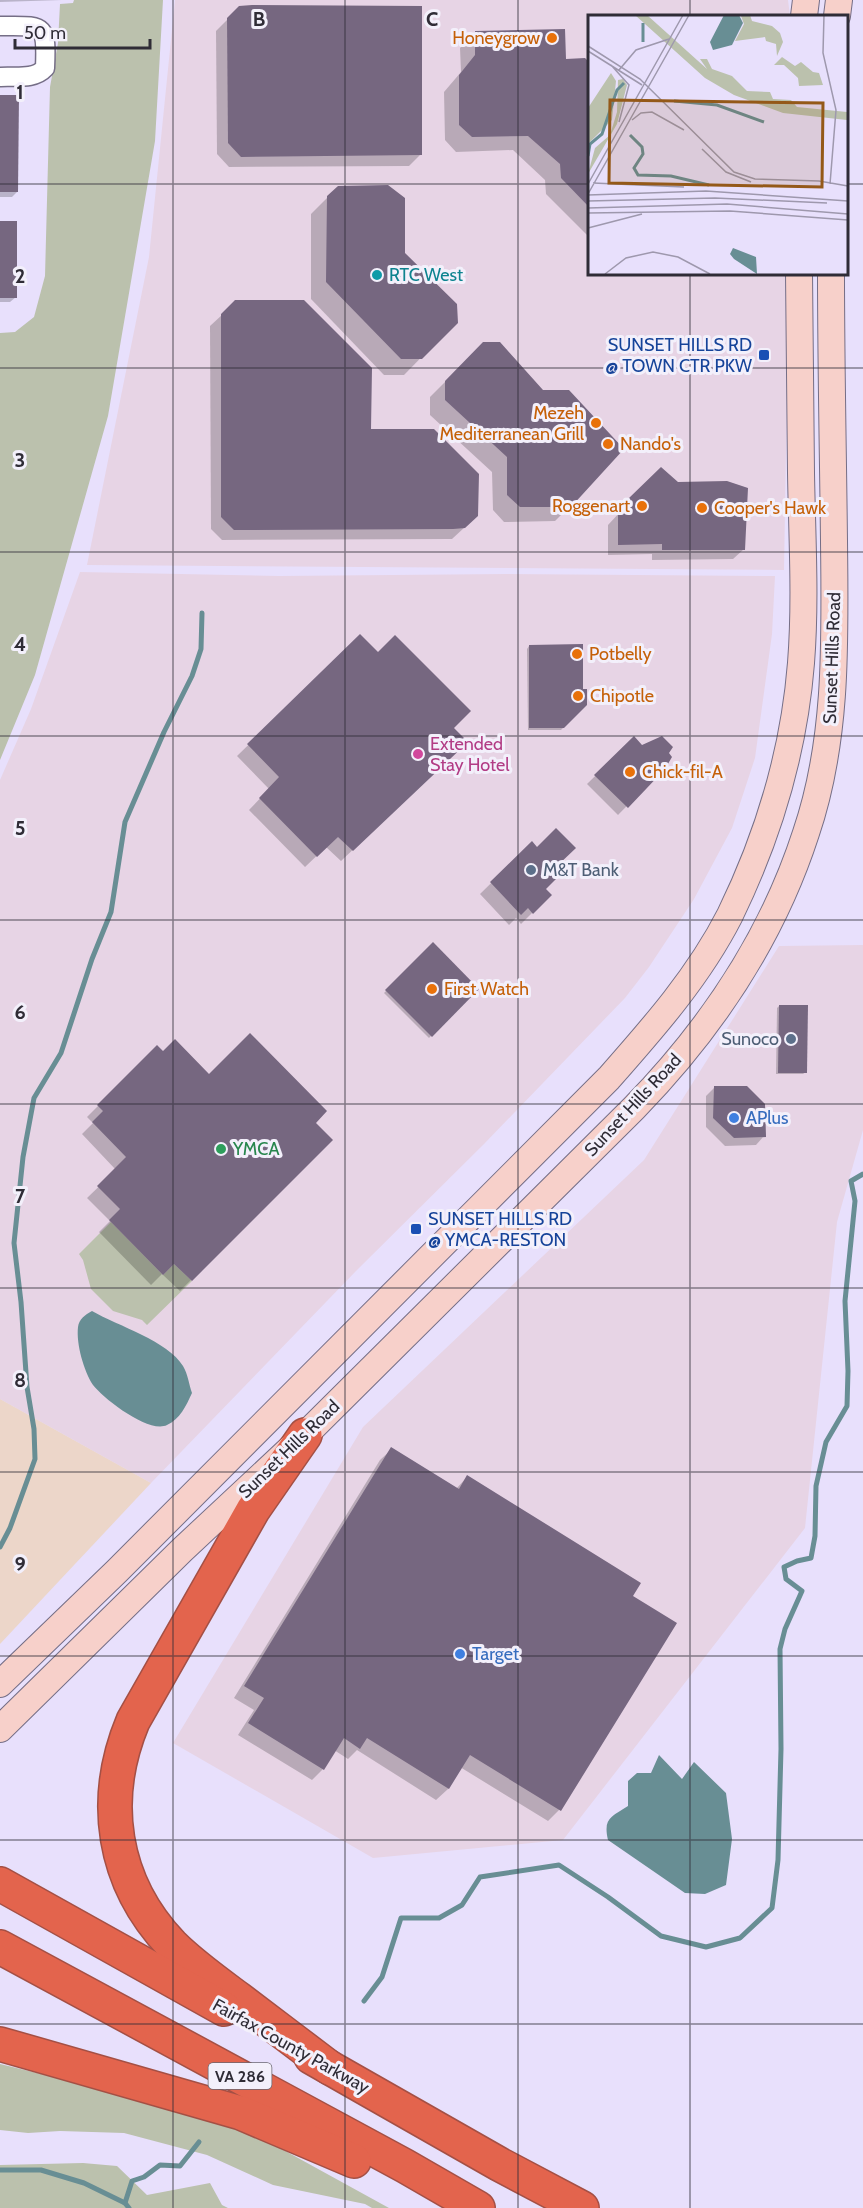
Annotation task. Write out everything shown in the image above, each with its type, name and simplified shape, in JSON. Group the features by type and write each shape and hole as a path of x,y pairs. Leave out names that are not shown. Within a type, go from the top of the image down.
{"highway":[{"path":"305,1435 252,1509 133,1721 120,1756 114,1795 114,1815 126,1869 143,1906 172,1945 208,1976 330,2068"},
{"name":"Fairfax County Parkway","path":"0,1884 499,2164 582,2208"},
{"name":"VA 286","path":"0,1947 395,2161 476,2208"},
{"path":"0,2044 241,2113 329,2149 371,2170 476,2208"}],"main road":[{"path":"804,15 806,0"},
{"path":"837,15 839,0"},
{"name":"Sunset Hills Road","path":"0,1684 134,1554 609,1078 648,1035 676,999 701,965 729,916 760,848 772,812 785,766 798,692 803,622 799,274"},
{"name":"Sunset Hills Road","path":"0,1729 182,1550 305,1435 665,1076 725,999 780,902 807,832 829,732 834,678 835,579 831,274"}],"street":[{"path":"0,26 36,27 42,31 46,40 45,68 39,74 0,76"}],"shaded area":[{"path":"74,0 163,0 155,141 108,416 35,675 0,760 0,333 15,332 34,317 45,276 50,87 58,43 60,4 73,3"},
{"name":"RTC West","path":"175,0 788,0 790,15 588,15 588,274 789,274 784,570 87,565 149,257"},
{"path":"80,572 279,576 506,574 775,576 772,634 755,758 732,828 694,899 649,967 625,998 151,1483 0,1399 0,780 31,709"},
{"path":"863,945 863,1130 837,1222 805,1528 563,1840 373,1858 173,1743 363,1427 644,1160 779,946"},
{"path":"111,1222 163,1275 174,1264 192,1281 147,1325 142,1320 113,1311 91,1289 83,1260 79,1254"},
{"path":"92,1311 166,1349 183,1366 192,1393 182,1412 172,1422 167,1425 149,1425 127,1414 93,1385 81,1357 78,1341 80,1322"},
{"path":"0,1399 151,1483 0,1644"},
{"path":"659,1755 682,1779 694,1762 726,1793 732,1839 726,1885 705,1894 685,1893 608,1840 608,1822 628,1806 628,1781 637,1773 651,1773"},
{"path":"0,2064 95,2087 249,2131 389,2208 372,2208 365,2204 273,2185 207,2155 124,2133 60,2131 28,2133 0,2130"},
{"path":"83,2163 117,2166 147,2195 210,2183 222,2205 228,2208 0,2208 0,2165"}],"building":[{"path":"239,6 422,6 422,155 241,157 228,143 227,18"},
{"path":"565,29 566,59 585,58 588,61 588,206 561,178 560,164 528,136 472,137 459,125 459,75 475,55 475,31"},
{"path":"0,95 19,95 18,192 0,192"},
{"name":"RTC West","path":"388,185 405,198 405,253 457,304 458,323 422,359 401,359 326,282 327,196 338,186"},
{"path":"0,221 17,221 17,298 0,298"},
{"path":"235,300 304,300 372,368 371,429 434,429 479,474 478,516 465,528 453,529 234,530 221,517 221,314"},
{"path":"483,342 500,342 543,390 569,390 624,449 571,507 520,507 507,495 507,457 445,400 445,381"},
{"name":"Cooper's Hawk","path":"661,467 678,482 727,481 748,488 745,550 662,550 662,544 618,545 618,513 630,500 629,498"},
{"name":"Extended Stay Hotel","path":"360,634 378,652 395,635 471,711 454,728 468,742 353,851 338,837 317,857 259,798 279,777 247,744"},
{"path":"583,644 583,689 587,689 587,705 564,728 529,728 529,645"},
{"name":"Chick-fil-A","path":"634,736 642,745 662,736 673,747 669,753 672,757 665,769 628,808 594,775"},
{"name":"M&T Bank","path":"556,828 576,848 556,867 562,873 546,889 552,895 533,914 528,908 521,915 490,882 532,841 537,847"},
{"name":"First Watch","path":"433,942 479,989 432,1037 385,990"},
{"path":"779,1005 808,1005 807,1073 778,1073"},
{"name":"YMCA","path":"250,1033 327,1111 316,1123 333,1140 192,1281 174,1264 163,1275 109,1220 120,1209 97,1186 126,1157 92,1122 103,1111 97,1105 157,1045 163,1051 175,1039 209,1074"},
{"path":"714,1086 747,1086 765,1104 766,1137 734,1138 713,1118"},
{"name":"Target","path":"391,1447 459,1489 467,1475 641,1583 633,1596 677,1623 561,1811 470,1755 449,1789 367,1738 360,1749 344,1738 324,1770 248,1723 264,1698 244,1686"}],"waterway":[{"path":"0,1547 10,1528 35,1459 34,1429 27,1387 14,1243 23,1157 34,1098 61,1053 92,959 111,912 125,822 164,732 192,676 201,649 202,613"},
{"path":"364,2001 382,1977 401,1918 439,1918 462,1905 480,1877 559,1865 661,1936 706,1947 740,1938 772,1908 778,1860 781,1749 780,1649 785,1629 802,1591 786,1579 784,1567 811,1558 815,1536 816,1486 826,1442 847,1406 845,1301 855,1201 851,1181 863,1174"},
{"path":"125,2203 132,2181 144,2177 160,2165 180,2166 199,2142"},
{"path":"0,2170 41,2170 84,2183 125,2203 129,2208"}],"place":[{"name":"Honeygrow","path":"552,38"},
{"name":"RTC West","path":"377,275"},
{"name":"SUNSET HILLS RD @ TOWN CTR PKW","path":"764,355"},
{"name":"Mezeh Mediterranean Grill","path":"596,423"},
{"name":"Nando's","path":"608,444"},
{"name":"Roggenart","path":"642,506"},
{"name":"Cooper's Hawk","path":"702,508"},
{"name":"Potbelly","path":"577,654"},
{"name":"Chipotle","path":"578,696"},
{"name":"Extended Stay Hotel","path":"418,754"},
{"name":"Chick-fil-A","path":"630,772"},
{"name":"M&T Bank","path":"531,870"},
{"name":"First Watch","path":"432,989"},
{"name":"Sunoco","path":"791,1039"},
{"name":"APlus","path":"734,1118"},
{"name":"YMCA","path":"221,1149"},
{"name":"SUNSET HILLS RD @ YMCA-RESTON","path":"416,1229"},
{"name":"Target","path":"460,1654"}]}
